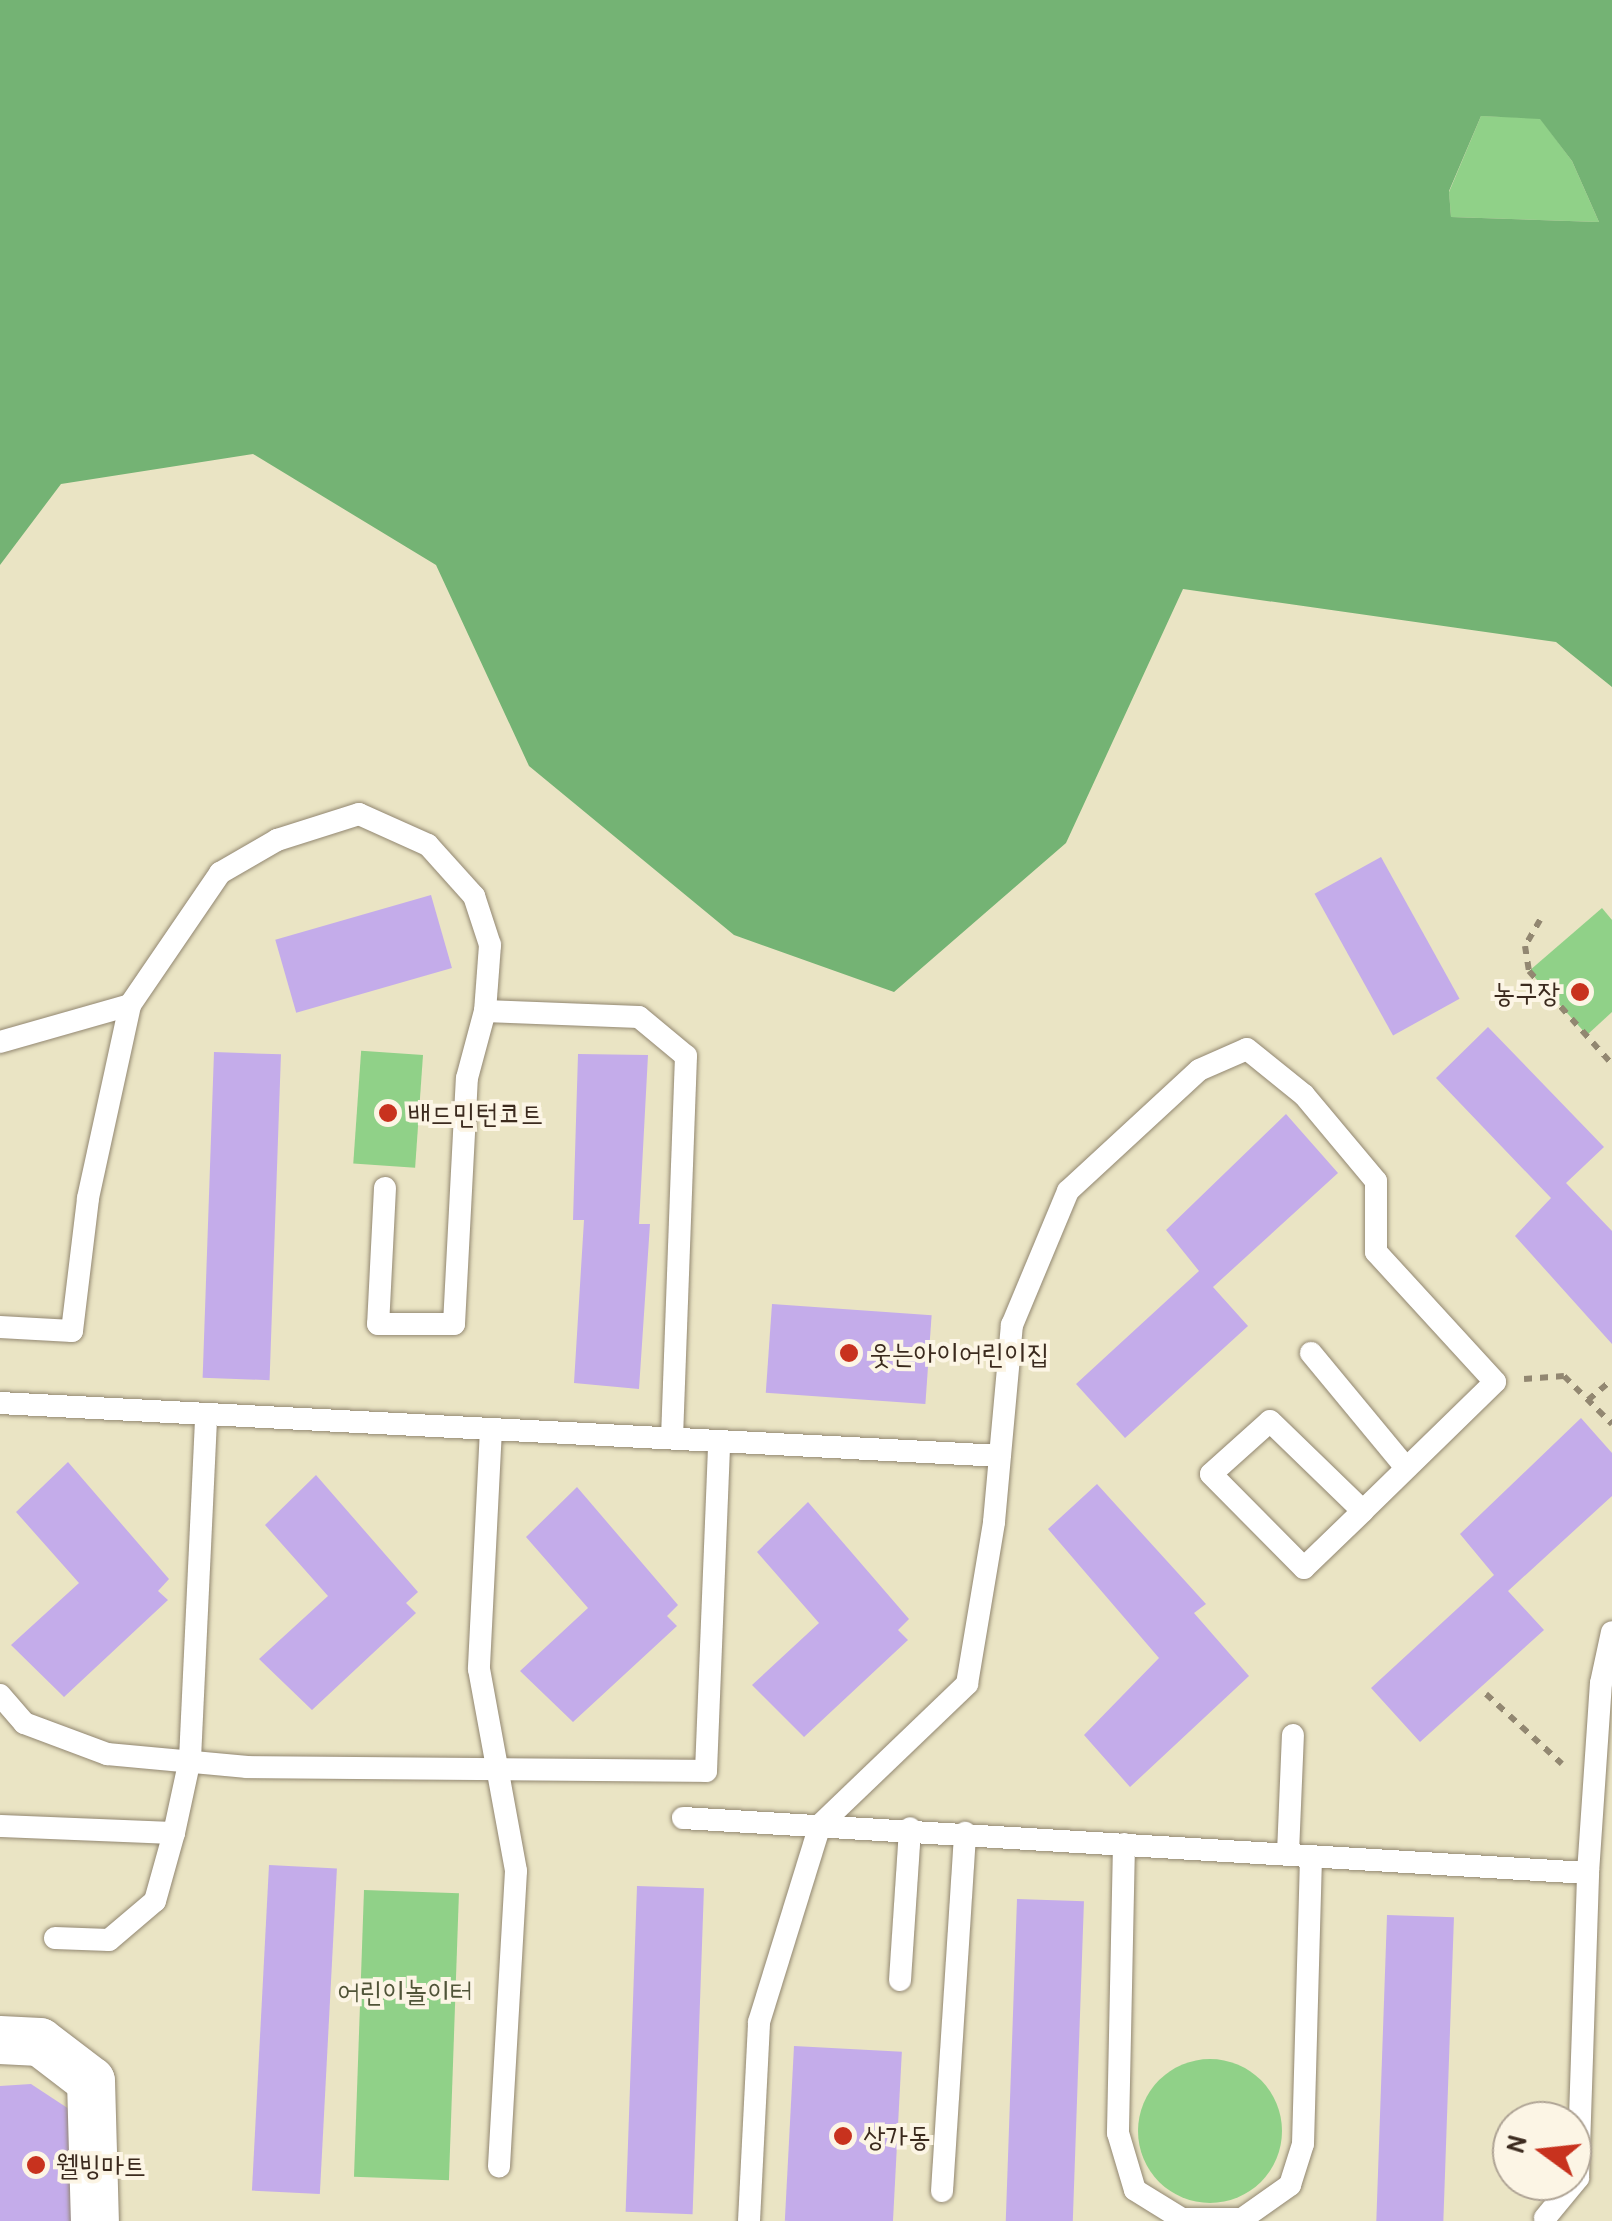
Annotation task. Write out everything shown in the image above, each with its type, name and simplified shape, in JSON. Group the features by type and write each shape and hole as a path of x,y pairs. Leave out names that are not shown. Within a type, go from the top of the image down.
{"street":[{"path":"0,2040 40,2042 91,2081 95,2221"}],"lane":[{"path":"0,1327 72,1331 88,1198 130,1005 220,872 277,840 359,814 428,844 474,896 490,945 485,1011 466,1078 454,1324 378,1324 385,1188"},
{"path":"0,1042 130,1005"},
{"path":"485,1011 639,1017 686,1056 672,1438"},
{"path":"748,2221 759,2022 820,1825 967,1684 994,1522 1012,1325 1068,1191 1199,1070 1247,1049 1304,1095 1376,1180 1376,1252 1495,1382 1406,1468 1363,1511 1304,1568 1211,1474 1270,1421 1363,1511"},
{"path":"1311,1353 1406,1468"},
{"path":"0,1403 1000,1456"},
{"path":"55,1938 109,1940 154,1901 174,1834 190,1759 206,1414"},
{"path":"491,1429 479,1669 516,1871 499,2167"},
{"path":"0,1695 24,1723 107,1754 247,1766 706,1771 719,1441"},
{"path":"1545,2218 1578,2178 1588,1872 1603,1794 1601,1683 1612,1632"},
{"path":"1124,1844 1118,2133 1134,2190 1182,2219 1242,2219 1290,2185 1303,2144 1300,1855 1294,1735"},
{"path":"683,1818 910,1828 1588,1872"},
{"path":"0,1826 174,1834"},
{"path":"900,1980 910,1828"},
{"path":"942,2190 966,1833"}],"path":[{"path":"1540,920 1524,946 1529,971 1612,1064"},
{"path":"1495,1382 1564,1376 1612,1424"},
{"path":"1588,1400 1612,1380"},
{"path":"1486,1694 1603,1794"}],"green space":[{"path":"0,0 1612,0 1612,687 1556,642 1183,589 1066,843 894,992 734,935 529,766 436,565 253,454 61,484 0,565","holes":["1481,116 1540,119 1572,161 1599,222 1451,217 1449,191"]},
{"path":"1481,116 1540,118 1572,161 1599,222 1451,217 1449,192"},
{"name":"농구장","path":"1602,908 1612,920 1612,1012 1587,1035 1529,971"},
{"name":"배드민턴코트","path":"361,1051 423,1055 415,1168 353,1163"},
{"name":"어린이놀이터","path":"364,1890 459,1893 449,2180 354,2177"},
{"path":"1210,2059 1238,2064 1261,2080 1277,2103 1282,2131 1277,2159 1261,2182 1238,2198 1210,2203 1182,2198 1159,2182 1143,2159 1138,2131 1143,2103 1159,2080 1182,2064"}],"building":[{"path":"1381,857 1460,999 1393,1036 1315,894"},
{"path":"431,895 452,968 296,1013 275,940"},
{"path":"1488,1027 1604,1147 1566,1183 1612,1231 1612,1344 1515,1236 1551,1198 1436,1078"},
{"path":"214,1052 281,1054 270,1380 203,1378"},
{"path":"578,1054 648,1055 639,1224 650,1224 639,1389 574,1383 584,1220 573,1220"},
{"path":"1286,1114 1338,1173 1213,1287 1248,1326 1125,1438 1076,1384 1199,1271 1166,1230"},
{"name":"웃는아이어린이집","path":"772,1304 932,1315 925,1404 766,1393"},
{"path":"1581,1418 1612,1453 1612,1496 1508,1591 1544,1630 1420,1742 1371,1688 1494,1575 1460,1534"},
{"path":"68,1462 169,1579 158,1591 168,1600 64,1697 11,1645 79,1583 16,1512"},
{"path":"316,1475 418,1592 406,1603 416,1613 312,1710 259,1659 328,1596 265,1525"},
{"path":"1097,1484 1206,1604 1194,1613 1249,1676 1130,1787 1084,1735 1159,1658 1048,1529"},
{"path":"577,1487 678,1605 667,1616 677,1626 573,1722 520,1671 588,1608 526,1537"},
{"path":"808,1502 909,1619 898,1630 908,1640 804,1737 752,1685 819,1623 757,1552"},
{"path":"269,1865 337,1869 320,2194 252,2191"},
{"path":"637,1886 704,1888 693,2214 626,2212"},
{"path":"1017,1899 1084,1901 1073,2221 1006,2221"},
{"path":"1387,1915 1454,1917 1443,2221 1376,2221"},
{"name":"상가동","path":"794,2046 902,2052 893,2221 785,2221"},
{"name":"웰빙마트","path":"31,2084 69,2109 75,2221 0,2221 0,2086"}],"place":[{"name":"농구장","path":"1580,992"},
{"name":"배드민턴코트","path":"388,1113"},
{"name":"웃는아이어린이집","path":"849,1353"},
{"name":"상가동","path":"843,2136"},
{"name":"웰빙마트","path":"36,2165"}]}
